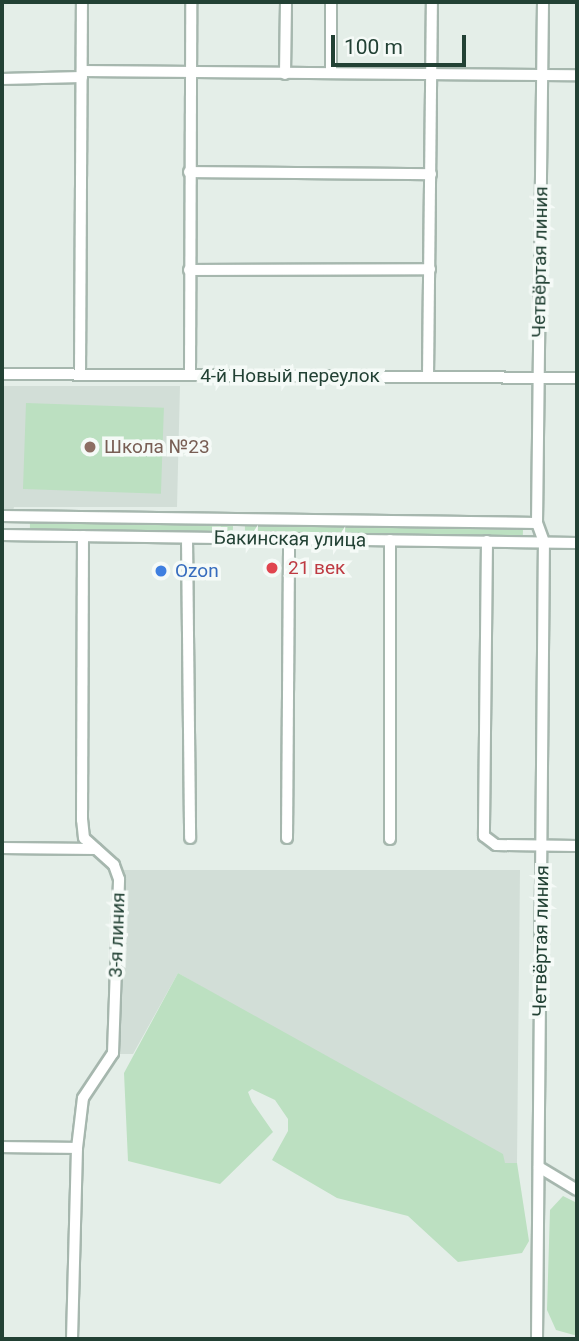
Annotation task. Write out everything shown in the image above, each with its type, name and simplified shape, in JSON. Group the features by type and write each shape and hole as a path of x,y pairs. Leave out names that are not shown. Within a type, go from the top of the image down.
{"street":[{"path":"80,374 82,2"},
{"path":"190,375 191,2"},
{"path":"285,74 286,2"},
{"path":"331,2 331,73"},
{"path":"428,376 432,2"},
{"name":"Четвёртая линия","path":"537,523 543,2"},
{"path":"2,79 190,72 577,75"},
{"path":"189,172 431,174"},
{"path":"189,270 430,270"},
{"name":"4-й Новый переулок","path":"2,374 577,378"},
{"name":"Бакинская улица","path":"2,516 537,523"},
{"path":"25,516 25,535"},
{"path":"240,539 241,519"},
{"path":"537,523 544,542"},
{"name":"Бакинская улица","path":"2,535 577,543"},
{"name":"3-я линия","path":"72,1339 77,1148 83,1098 113,1053 119,879 114,865 84,838 82,820 83,536"},
{"path":"187,538 190,838"},
{"path":"287,838 289,539"},
{"path":"390,540 390,839"},
{"path":"487,541 484,836 496,845 577,846"},
{"name":"Четвёртая линия","path":"537,1339 544,542"},
{"path":"2,848 96,849"},
{"path":"2,1147 77,1148"},
{"path":"539,1167 577,1191"}],"shaded area":[{"name":"Школа №23","path":"2,386 180,386 177,507 14,507 13,511 2,511"},
{"path":"124,870 520,870 517,1163 505,1163 178,973 133,1054 117,1054"}],"green space":[{"path":"26,403 164,408 161,494 23,489"},
{"path":"30,522 233,526 233,533 30,529"},
{"path":"245,525 523,530 523,538 245,533"},
{"path":"178,973 503,1154 505,1163 517,1163 529,1241 522,1253 458,1262 408,1216 337,1198 272,1160 288,1131 288,1119 275,1100 252,1089 248,1092 252,1102 273,1132 220,1184 128,1161 124,1073"},
{"path":"563,1196 577,1203 577,1334 574,1335 556,1330 547,1310 550,1210"}],"place":[{"name":"Школа №23","path":"90,447"},
{"name":"21 век","path":"272,568"},
{"name":"Ozon","path":"161,571"}]}
